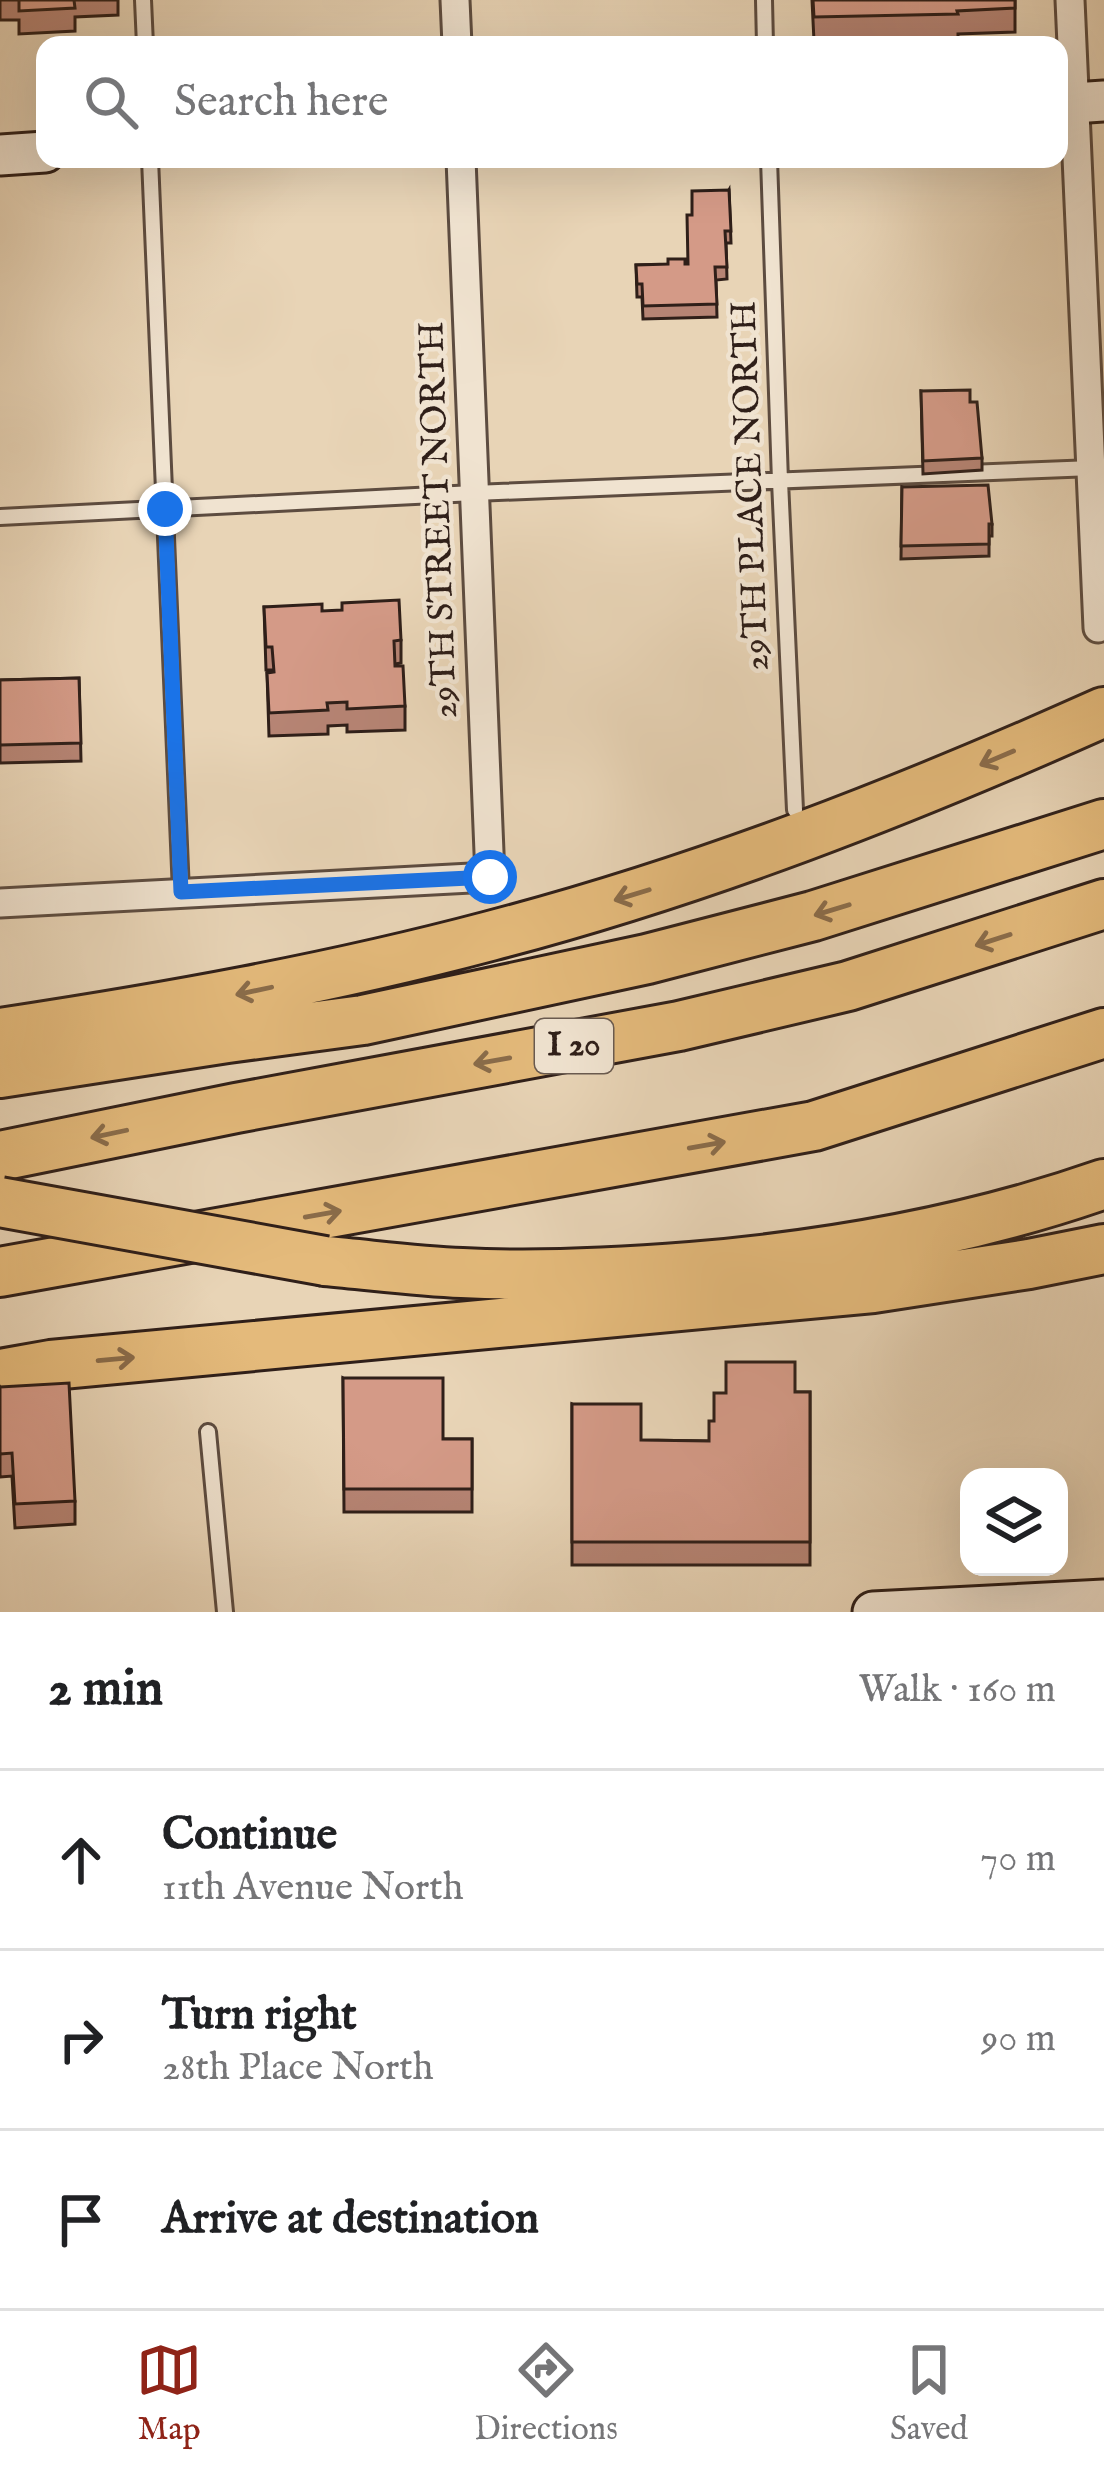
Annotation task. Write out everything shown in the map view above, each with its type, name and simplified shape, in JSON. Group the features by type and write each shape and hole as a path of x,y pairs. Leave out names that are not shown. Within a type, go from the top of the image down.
{"highway":[{"path":"0,1033 218,998 384,963 636,894 819,831 1104,712"},
{"path":"0,1073 363,1020 646,959 813,916 1104,824"},
{"name":"I 20","path":"17,1153 679,1026 848,986 1104,904"},
{"path":"21,1268 814,1126 1104,1033"},
{"path":"0,1202 325,1261 551,1275 795,1258 862,1247 1036,1208 1104,1184"},
{"path":"0,1374 51,1365 873,1288 1104,1250"}],"street":[{"path":"454,0 456,36"},
{"path":"1070,0 1093,257 1098,628"},
{"path":"0,155 36,153"},
{"name":"29TH STREET NORTH","path":"181,892 490,877 461,168"},
{"path":"0,903 181,892"},
{"path":"873,1612 1104,1600"}],"lane":[{"path":"143,0 145,36"},
{"path":"764,0 765,36"},
{"path":"150,168 181,892"},
{"name":"29TH PLACE NORTH","path":"769,168 795,810"},
{"path":"0,517 1097,468"},
{"path":"208,1432 224,1612"}],"building":[{"path":"19,0 74,0 75,8 19,11"},
{"path":"813,0 1015,0 1015,8 814,17"},
{"path":"729,190 731,231 725,231 727,267 715,267 717,304 643,306 636,265 668,264 668,259 685,259 688,264 687,215 692,215 692,191"},
{"path":"970,390 970,402 977,402 982,458 923,461 921,391"},
{"path":"988,485 989,544 901,546 902,487"},
{"path":"399,600 401,640 394,641 395,666 403,666 405,706 347,709 347,702 327,703 328,710 269,713 267,673 274,672 272,647 266,647 264,607 322,604 322,611 342,610 342,603"},
{"path":"79,678 81,743 0,745 0,680"},
{"path":"726,1362 795,1362 795,1392 810,1392 810,1542 572,1542 572,1404 641,1404 641,1440 709,1441 714,1393 726,1393"},
{"path":"343,1378 443,1378 443,1439 472,1439 472,1489 344,1489"},
{"path":"69,1383 75,1501 15,1504 12,1453 0,1454 0,1387"}],"route":[{"path":"165,509 181,892 490,877"}]}
